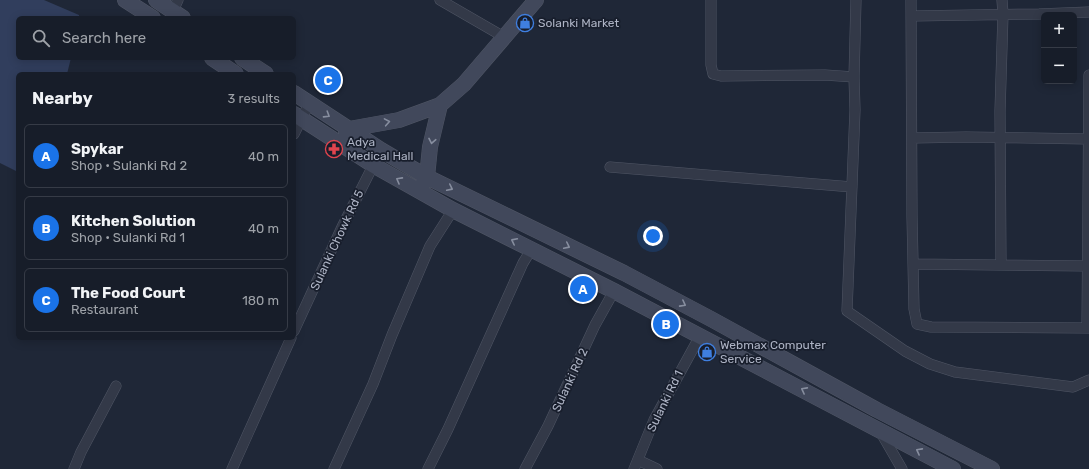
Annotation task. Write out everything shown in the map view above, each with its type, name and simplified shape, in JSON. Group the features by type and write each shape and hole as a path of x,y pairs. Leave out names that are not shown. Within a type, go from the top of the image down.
{"main road":[{"path":"125,0 149,16"},
{"path":"156,0 178,10"},
{"path":"338,142 349,129 398,120 440,105 464,84 536,0"},
{"path":"215,60 233,72"},
{"path":"245,60 263,72"},
{"path":"296,94 381,150 427,177 624,274 718,323 877,410 992,469"},
{"path":"419,191 427,177 432,139 440,105"},
{"path":"298,116 373,165 453,210 614,291 953,469"}],"street":[{"path":"440,0 504,37"},
{"path":"711,0 711,65 713,74 721,76 854,77"},
{"path":"856,0 854,77 855,110 847,311 905,351 930,364 955,372 1073,387 1089,380"},
{"path":"911,0 914,309 917,324 931,327 1088,328 1089,75"},
{"path":"1001,265 999,188 1003,14 1002,0"},
{"path":"912,16 1089,12"},
{"path":"298,116 309,104"},
{"path":"912,138 1088,139"},
{"name":"Sulanki Chowk Rd 5","path":"296,327 342,227 381,150"},
{"path":"610,167 852,187"},
{"path":"334,469 373,384 430,246 453,210"},
{"path":"428,469 448,429 523,263 531,250"},
{"path":"914,264 1088,266"},
{"name":"Sulanki Rd 2","path":"525,469 548,426 595,325 614,291"},
{"name":"Sulanki Rd 1","path":"636,464 654,420 700,336"},
{"path":"232,469 290,340"},
{"path":"74,469 81,452 116,386"},
{"path":"879,430 902,469"},
{"path":"636,464 657,469"}],"water":[{"path":"0,0 44,0 79,16 16,16 16,60 70,60 68,72 16,72 16,171 0,163"}],"place":[{"name":"Solanki Market","path":"525,23"},
{"name":"The Food Court","path":"328,80"},
{"name":"Adya Medical Hall","path":"334,149"},
{"name":"Spykar","path":"583,289"},
{"name":"Kitchen Solution","path":"666,324"},
{"name":"Webmax Computer Service","path":"707,352"}]}
